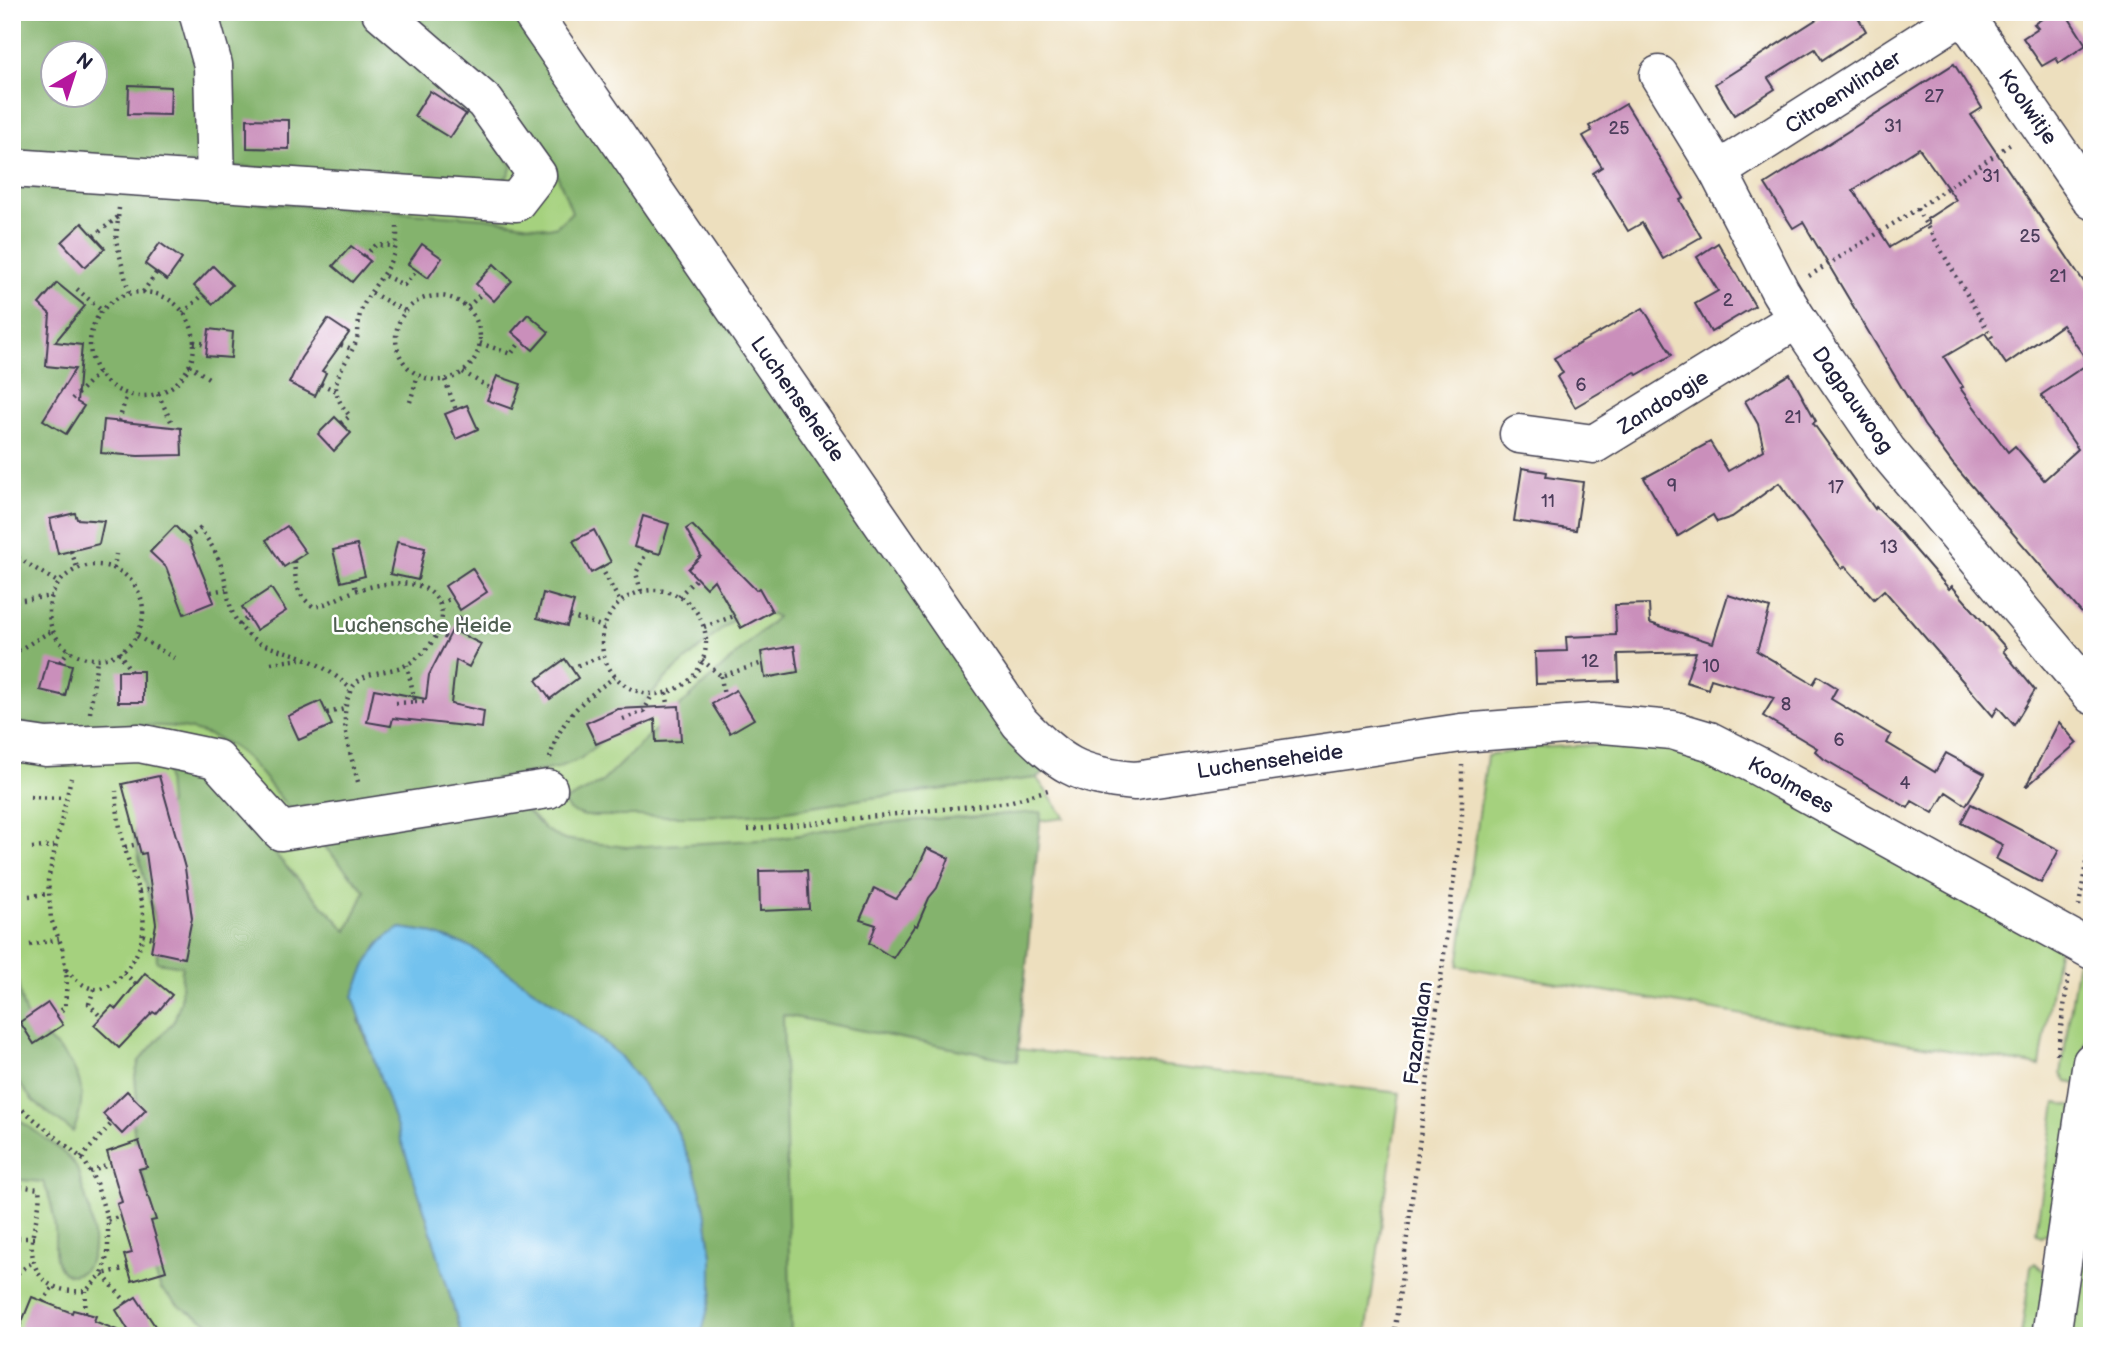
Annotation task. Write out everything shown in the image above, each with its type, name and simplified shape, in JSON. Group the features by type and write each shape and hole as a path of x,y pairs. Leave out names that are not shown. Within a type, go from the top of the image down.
{"street":[{"path":"198,12 213,65 216,183"},
{"path":"12,168 516,202 537,175 485,103 381,12"},
{"name":"Luchenseheide","path":"531,12 1020,723 1043,747 1079,771 1104,778 1135,780 1461,733"},
{"name":"Koolwitje","path":"1966,13 2092,200"},
{"name":"Citroenvlinder","path":"1718,172 1966,13"},
{"name":"Dagpauwoog","path":"1659,75 1718,172 1788,305 1887,452 2092,695"},
{"name":"Zandoogje","path":"1519,434 1594,444 1788,305"},
{"name":"Koolmees","path":"1461,733 1592,723 1672,730 1709,741 2083,944"},
{"path":"12,742 46,747 139,743 216,759 281,831 548,789"},
{"path":"2051,1336 2082,1077"}],"path":[{"path":"1788,305 1826,267 1917,209 2039,123"},
{"path":"120,176 117,240 129,293"},
{"path":"341,423 350,416 336,397 339,372 357,342 359,314 384,276 395,246 398,234 396,195"},
{"path":"1917,209 1994,341"},
{"path":"94,236 118,217"},
{"path":"364,256 376,245 395,246"},
{"path":"384,276 404,285 417,270"},
{"path":"143,292 156,273"},
{"path":"77,289 101,310"},
{"path":"468,307 484,291"},
{"path":"143,292 163,296 178,306 189,321 194,342 193,356 186,373 174,386 158,394 140,397 109,385 98,373 91,358 89,341 101,310 113,300 129,293 143,292"},
{"path":"372,293 405,311"},
{"path":"183,313 203,295"},
{"path":"444,295 457,299 468,307 480,330 480,344 477,356 463,372 446,380 432,380 418,375 406,366 397,346 398,324 405,311 415,302 429,296 444,295"},
{"path":"480,344 511,354 522,340"},
{"path":"194,342 207,344"},
{"path":"341,345 352,349"},
{"path":"83,358 91,358"},
{"path":"189,365 211,379"},
{"path":"463,372 492,389"},
{"path":"72,399 98,373"},
{"path":"410,401 418,375"},
{"path":"446,380 456,410"},
{"path":"321,384 336,391"},
{"path":"119,421 127,394"},
{"path":"158,394 171,421"},
{"path":"188,539 200,529 209,541 223,572 232,614 254,642 304,658 334,673 352,689"},
{"path":"641,591 636,573 648,550"},
{"path":"71,551 78,569"},
{"path":"114,569 116,554"},
{"path":"18,558 60,583"},
{"path":"294,561 296,584 301,598 314,607 329,605 356,590 404,584 413,584 429,591 440,603 443,620 438,633 415,660 407,665 365,677 352,689 345,709 345,730 367,817"},
{"path":"99,565 114,569 128,577 138,590 143,605 143,621 137,636 119,652 97,659 82,657 69,650 53,630 50,611 52,596 60,583 78,569 99,565"},
{"path":"601,567 621,602"},
{"path":"404,577 404,584"},
{"path":"353,579 356,590"},
{"path":"679,596 696,579"},
{"path":"211,592 226,589"},
{"path":"657,590 679,596 690,604 704,627 706,636 698,671 686,684 666,693 652,695 635,691 615,677 603,656 601,639 604,627 613,608 641,591 657,590"},
{"path":"16,601 52,596"},
{"path":"440,603 453,598"},
{"path":"570,616 604,627"},
{"path":"704,627 734,616"},
{"path":"239,625 248,617"},
{"path":"12,654 53,630"},
{"path":"438,633 448,639"},
{"path":"137,636 174,658"},
{"path":"60,662 69,650"},
{"path":"119,652 131,671"},
{"path":"571,668 603,656"},
{"path":"271,663 304,658"},
{"path":"56,1015 65,1007 65,970 59,939 51,919 48,880 65,798 81,745 97,659"},
{"path":"702,660 721,676 724,698"},
{"path":"721,676 763,663"},
{"path":"407,665 415,702"},
{"path":"548,789 545,777 553,743 568,717 589,695 615,677"},
{"path":"666,693 668,703"},
{"path":"623,719 644,711 652,695"},
{"path":"396,703 426,702"},
{"path":"327,713 345,709"},
{"name":"Fazantlaan","path":"1394,1336 1462,817 1461,733"},
{"path":"748,830 1009,802 1054,788 1079,771"},
{"path":"65,970 85,987 106,989 124,974 139,948 145,929 139,892 125,847 116,794 124,793"},
{"path":"30,797 65,798"},
{"path":"2082,1077 2083,944 2092,826"},
{"path":"125,847 138,844"},
{"path":"32,848 54,846"},
{"path":"139,892 151,889"},
{"path":"29,895 49,894"},
{"path":"143,935 153,938"},
{"path":"30,945 59,939"},
{"path":"124,974 136,984"},
{"path":"94,989 89,1004 101,1017"},
{"path":"12,1101 81,1157 96,1182 108,1221 108,1253 102,1274 86,1292 85,1313"},
{"path":"81,1157 112,1124"},
{"path":"90,1172 111,1164"},
{"path":"18,1186 39,1189 40,1198 31,1248 37,1269 47,1284 67,1292 86,1292"},
{"path":"108,1221 120,1216"},
{"path":"18,1238 34,1238"},
{"path":"12,1278 34,1261"},
{"path":"102,1274 128,1268"},
{"path":"102,1274 127,1303"},
{"path":"43,1302 53,1286"}],"green space":[{"name":"Luchensche Heide","path":"12,12 497,12 1065,818 764,854 1017,1061 1018,1049 1400,1093 1366,1336 12,1336"},
{"path":"15,12 355,12 467,105 512,165 504,179 489,183 12,152 12,93 16,87 16,78 12,68 12,16"},
{"path":"399,12 513,12 1045,769 1043,774 1036,778 774,813 585,816 570,811 563,802 601,783 777,617 752,603 668,676 629,718 580,759 557,768 432,790 290,809 241,753 202,733 159,726 64,727 12,722 12,186 486,218 549,228 557,226 572,212 558,177 532,136"},
{"path":"1663,742 1719,762 2059,944 2040,1066 1458,966 1487,756 1529,748"},
{"path":"166,766 193,771 225,794 283,863 347,931 365,891 315,836 524,808 545,829 562,839 626,847 776,839 904,821 1041,812 1017,1061 783,1015 791,1336 701,1336 712,1292 712,1256 704,1204 694,1170 674,1124 619,1055 558,1006 471,947 428,932 401,928 359,1020 401,1137 462,1336 232,1336 179,1306 161,1289 154,1271 148,1193 136,1150 133,1122 137,1100 135,1076 139,1061 174,1021 181,1000 182,966 157,962 156,926 134,837 136,825 169,804"},
{"path":"12,910 17,979 27,1018 34,1028 61,1051 80,1082 81,1105 73,1132 33,1101 12,1074"},
{"path":"2078,959 2092,967 2092,1000 2079,1084 2067,1082 2061,1074"},
{"path":"2056,1103 2075,1106 2048,1233 2041,1236 2036,1232"},
{"path":"12,1115 63,1152 78,1170 91,1220 93,1247 91,1259 85,1268 76,1274 64,1273 56,1261 54,1217 43,1182 12,1179"},
{"path":"2092,1175 2091,1336 2068,1336"},
{"path":"2035,1263 2045,1272 2042,1336 2021,1336 2031,1266"}],"water":[{"path":"401,928 428,932 471,947 558,1006 619,1055 674,1124 694,1170 704,1204 712,1256 712,1292 701,1336 462,1336 427,1218 353,996 376,948 391,933"}],"building":[{"path":"1828,12 1855,12 1866,31 1822,60 1815,49 1768,78 1775,89 1734,115 1715,84"},
{"path":"2053,12 2065,12 2086,45 2059,63 2056,58 2042,66 2023,38 2038,28 2034,24"},
{"path":"1954,64 1982,108 1971,115 2092,294 2092,625 1953,464 1924,425 1803,222 1793,228 1765,184","holes":["1919,148 1956,200 1927,219 1929,224 1890,247 1853,190","2062,325 2089,363 2041,395 2078,449 2044,480 2015,446 2008,452 1960,388 1963,387 1944,357 1985,333 2006,364"]},
{"path":"129,85 171,87 170,115 128,114"},
{"path":"430,91 466,114 450,138 414,116"},
{"path":"1626,104 1684,198 1680,200 1701,237 1663,259 1642,223 1628,231 1593,173 1602,167 1583,136 1592,131 1589,126"},
{"path":"247,119 289,120 289,149 247,148"},
{"path":"82,223 105,248 85,267 62,242"},
{"path":"160,243 182,259 167,280 145,264"},
{"path":"1718,243 1755,306 1711,332 1695,304 1718,291 1697,257"},
{"path":"422,244 442,258 428,278 408,264"},
{"path":"351,246 370,261 352,282 333,266"},
{"path":"494,264 512,281 494,301 476,284"},
{"path":"213,266 232,285 213,304 194,286"},
{"path":"57,283 85,306 55,342 82,345 77,402 84,406 66,434 43,420 75,369 46,366 50,314 39,304"},
{"path":"1643,308 1672,355 1637,375 1635,372 1575,407 1557,377 1563,373 1554,358"},
{"path":"528,314 549,332 533,350 512,332"},
{"path":"328,319 349,333 322,371 326,373 315,396 289,383 301,358"},
{"path":"209,329 233,332 231,358 206,356"},
{"path":"1790,374 1816,421 1813,423 1875,509 1876,507 1895,526 1949,589 1952,586 2006,648 2003,651 2035,690 2014,725 1998,707 1993,716 1884,590 1874,599 1845,566 1842,569 1779,483 1732,517 1717,522 1713,515 1678,536 1644,478 1710,442 1728,471 1764,450 1758,424 1745,401"},
{"path":"497,376 521,384 512,409 487,400"},
{"path":"467,405 478,429 456,439 445,414"},
{"path":"335,417 351,433 334,451 318,434"},
{"path":"104,420 181,428 182,455 101,453"},
{"path":"1522,468 1547,472 1546,477 1583,482 1576,530 1514,521"},
{"path":"75,513 77,519 104,521 99,544 58,554 50,519"},
{"path":"643,516 669,524 660,554 634,547"},
{"path":"692,525 756,590 759,588 772,611 741,628 714,580 706,588 688,569 701,556 686,529"},
{"path":"175,526 189,540 214,602 184,614 166,567 150,552"},
{"path":"287,526 306,553 284,567 266,540"},
{"path":"594,530 611,562 591,573 573,541"},
{"path":"397,542 425,548 418,580 390,574"},
{"path":"357,545 365,576 341,582 333,550"},
{"path":"472,568 487,592 460,610 445,586"},
{"path":"271,588 286,611 256,630 242,607"},
{"path":"543,593 574,602 567,626 537,618"},
{"path":"1728,595 1770,608 1757,651 1813,684 1818,676 1837,688 1831,699 1891,735 1887,743 1935,772 1946,753 1985,774 1966,805 1946,792 1933,813 1912,801 1908,808 1824,759 1815,751 1817,748 1763,716 1774,698 1711,679 1708,689 1686,682 1696,652 1618,654 1619,681 1536,684 1535,652 1567,651 1566,637 1616,635 1615,605 1649,604 1650,623 1713,643"},
{"path":"459,617 459,633 481,644 469,667 456,660 451,704 484,711 482,728 393,718 391,726 367,722 374,689 426,699 429,675"},
{"path":"794,646 798,672 765,678 761,652"},
{"path":"48,659 72,665 65,696 40,690"},
{"path":"565,659 578,678 550,699 536,680"},
{"path":"118,671 143,671 143,702 118,702"},
{"path":"736,690 754,719 730,733 712,704"},
{"path":"321,701 332,725 299,740 288,716"},
{"path":"679,706 681,741 656,742 655,719 596,744 586,723 618,709"},
{"path":"2059,722 2077,743 2026,786"},
{"path":"159,776 185,868 192,918 184,958 151,951 156,924 146,853 141,854 122,784"},
{"path":"1971,804 2059,850 2041,883 1996,859 2003,845 1961,823"},
{"path":"927,848 949,858 917,926 915,925 893,958 869,943 876,925 860,920 874,888 896,899 914,876"},
{"path":"807,870 809,909 760,911 759,871"},
{"path":"145,973 172,995 156,1014 153,1012 119,1048 94,1025 112,1006 116,1009"},
{"path":"48,1003 63,1025 34,1044 20,1022"},
{"path":"127,1091 146,1110 122,1134 103,1114"},
{"path":"139,1141 147,1167 139,1169 156,1220 151,1221 166,1271 132,1281 124,1255 132,1253 117,1204 122,1202 107,1152"},
{"path":"32,1297 72,1313 73,1310 96,1316 94,1321 127,1336 36,1336 19,1329"},
{"path":"136,1297 155,1326 140,1336 132,1336 116,1310"}]}
